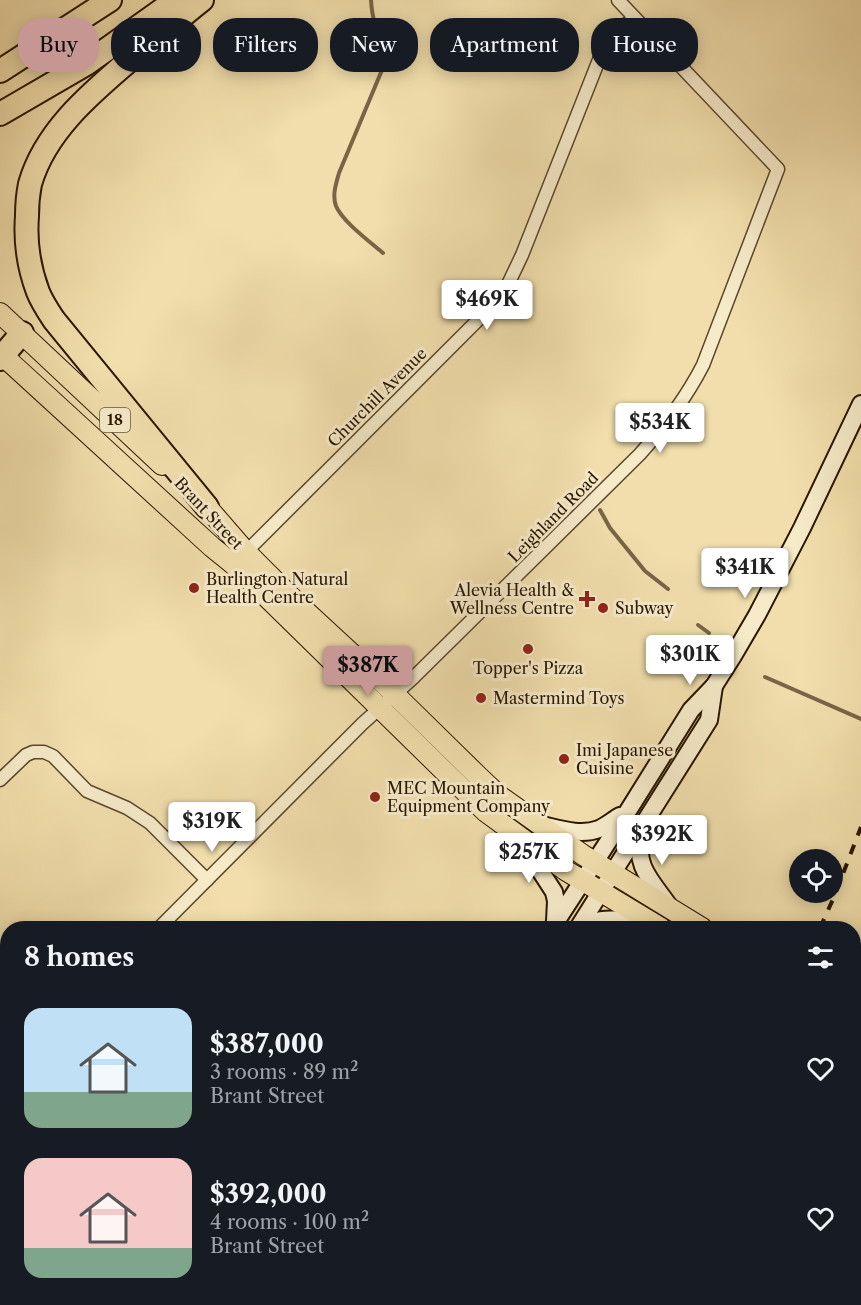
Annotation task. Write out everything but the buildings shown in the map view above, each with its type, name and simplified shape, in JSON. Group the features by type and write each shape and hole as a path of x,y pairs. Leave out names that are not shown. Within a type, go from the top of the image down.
{"highway":[{"path":"0,71 110,0"},
{"path":"0,114 86,64 176,0"},
{"path":"202,0 100,85 56,133 36,168 30,185 26,232 33,277 39,294 54,320 207,507"},
{"path":"1,356 22,333"}],"main road":[{"name":"Brant Street","path":"0,313 207,507 240,558 379,708 486,812 582,880 649,921"},
{"name":"Brant Street","path":"1,356 212,547 240,558 299,605 395,694 498,795 594,862 690,921"},
{"path":"556,921 690,710 714,686 733,656 797,538 861,404"},
{"path":"582,921 709,720 714,686"},
{"path":"538,824 567,830 592,831 601,829 628,811"},
{"path":"646,822 639,843 640,861 671,910"},
{"path":"524,841 530,855 554,892 556,901 554,921"},
{"path":"598,921 625,921"}],"street":[{"path":"618,0 634,18"},
{"name":"Churchill Avenue","path":"240,558 503,295 522,255 594,72"},
{"name":"Leighland Road","path":"166,921 362,724 640,454 677,410 691,388 703,365 778,169 686,72"},
{"path":"0,780 26,755 33,752 44,752 53,756 87,791 127,808 150,823 207,880"}],"waterway":[{"path":"371,0 375,23 387,43 387,58 339,173 334,198 344,218 383,253"},
{"path":"600,510 610,528 645,571 668,589"},
{"path":"698,625 709,633"},
{"path":"765,677 861,719"}],"railway":[{"path":"823,921 861,827"}],"place":[{"name":"Burlington Natural Health Centre","path":"194,588"},
{"name":"Alevia Health & Wellness Centre","path":"587,599"},
{"name":"Subway","path":"603,608"},
{"name":"Topper's Pizza","path":"528,649"},
{"name":"Mastermind Toys","path":"481,698"},
{"name":"Imi Japanese Cuisine","path":"564,759"},
{"name":"MEC Mountain Equipment Company","path":"375,797"}]}
